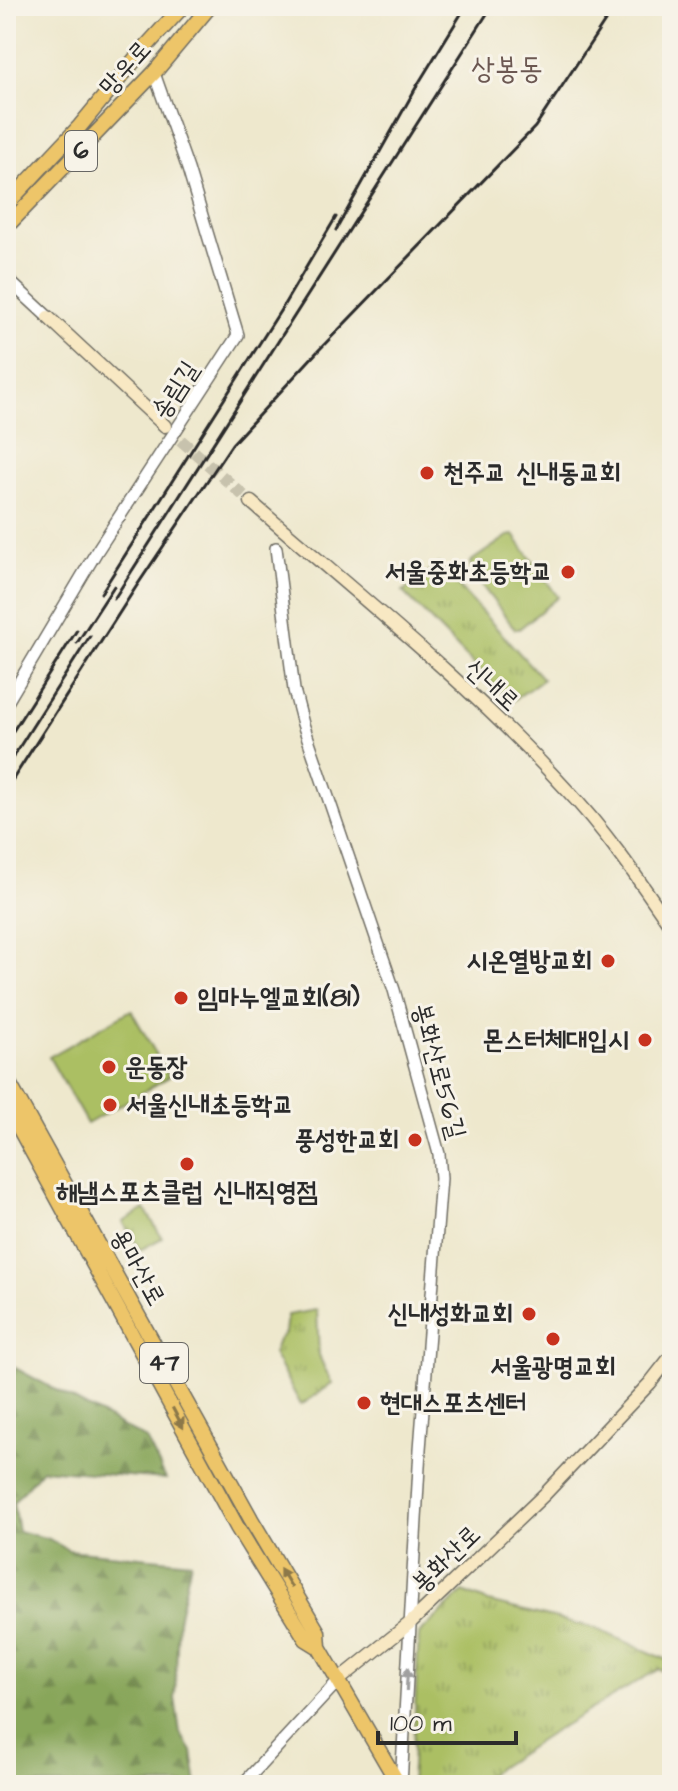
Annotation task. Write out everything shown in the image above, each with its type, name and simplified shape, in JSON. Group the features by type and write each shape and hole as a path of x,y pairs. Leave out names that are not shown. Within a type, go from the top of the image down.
{"main road":[{"name":"망우로","path":"6,205 80,126 183,6"},
{"name":"망우로","path":"6,227 154,73 206,10"},
{"path":"48,317 165,426"},
{"name":"신내로","path":"251,502 463,687 521,743 586,813 672,928"},
{"name":"용마산로","path":"6,1078 251,1519 318,1632 319,1647"},
{"name":"용마산로","path":"6,1104 237,1527 306,1639 319,1647 400,1785"},
{"name":"봉화산로","path":"339,1680 410,1623 545,1494 650,1383 672,1355"}],"street":[{"name":"송림길","path":"6,704 97,551 238,335 188,169 154,73"},
{"path":"6,278 48,317"},
{"name":"봉화산로56길","path":"276,548 294,690 303,724 394,990 439,1154 441,1178 420,1449 400,1785"},
{"name":"봉화산로","path":"242,1785 339,1680"}],"green space":[{"path":"514,535 558,597 519,629 515,629 473,574 470,562"},
{"path":"438,564 543,679 511,702 403,592"},
{"name":"운동장","path":"131,1010 169,1077 87,1124 49,1057"},
{"path":"145,1209 162,1238 140,1250 123,1222"},
{"path":"317,1310 319,1356 332,1384 301,1405 273,1354 278,1340 285,1333 287,1315"},
{"path":"6,1363 146,1439 166,1479 42,1469 13,1503 18,1531 49,1539 68,1550 191,1562 178,1620 175,1698 180,1733 192,1751 197,1785 6,1785"},
{"path":"463,1592 488,1602 594,1628 672,1662 672,1676 659,1669 472,1785 411,1785 419,1634"}],"tunnel":[{"path":"167,428 251,502"}],"railway":[{"path":"336,230 466,6"},
{"path":"114,599 492,6"},
{"path":"6,790 232,444 535,127 615,6"},
{"path":"101,593 282,308 336,217"},
{"path":"77,643 114,586"},
{"path":"6,742 77,630"},
{"path":"6,768 90,636"}],"place":[{"name":"천주교 신내동교회","path":"427,473"},
{"name":"서울중화초등학교","path":"568,572"},
{"name":"시온열방교회","path":"608,961"},
{"name":"임마누엘교회(81)","path":"181,998"},
{"name":"몬스터체대입시","path":"645,1040"},
{"name":"운동장","path":"109,1067"},
{"name":"서울신내초등학교","path":"110,1105"},
{"name":"풍성한교회","path":"415,1140"},
{"name":"해냄스포츠클럽 신내직영점","path":"187,1164"},
{"name":"신내성화교회","path":"529,1314"},
{"name":"서울광명교회","path":"553,1339"},
{"name":"현대스포츠센터","path":"364,1403"}],"district":[{"name":"상봉동","path":"507,69"}]}
